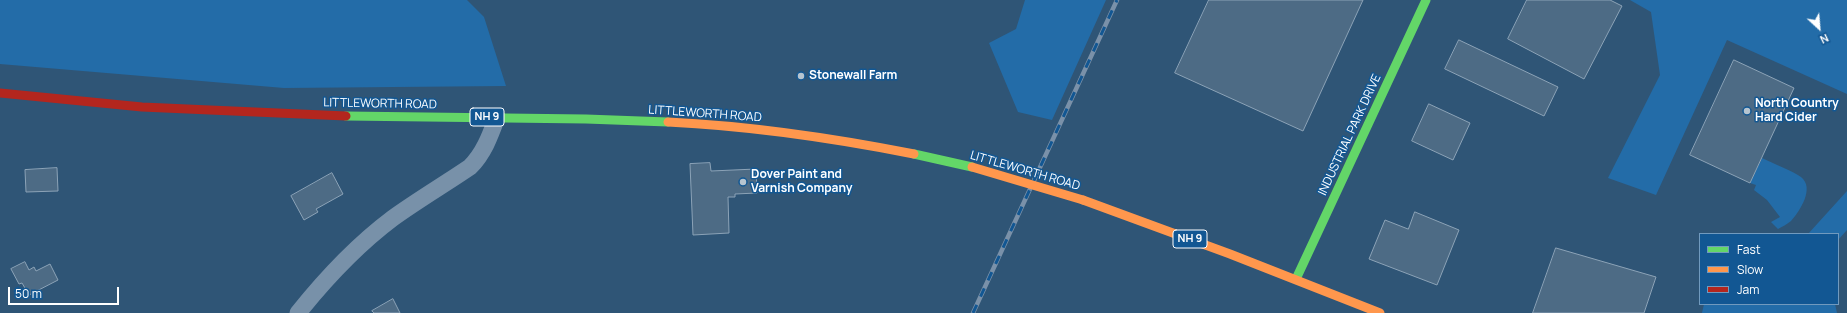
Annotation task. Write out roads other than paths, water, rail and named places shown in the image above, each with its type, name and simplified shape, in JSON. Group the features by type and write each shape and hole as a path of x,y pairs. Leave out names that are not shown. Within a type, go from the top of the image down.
{"main road":[{"name":"INDUSTRIAL PARK DRIVE","path":"1296,279 1426,0"},
{"name":"LITTLEWORTH ROAD","path":"0,93 93,104 224,112 399,117 585,118 697,124 757,129 870,146 972,167 1083,200 1296,279 1380,313"}],"street":[{"path":"298,313 324,281 374,232 470,167 479,158 487,143 497,117"}],"railway":[{"path":"973,313 1117,0"}],"place":[{"name":"Stonewall Farm","path":"801,76"},
{"name":"North Country Hard Cider","path":"1747,111"},
{"name":"Dover Paint and Varnish Company","path":"743,182"}]}
